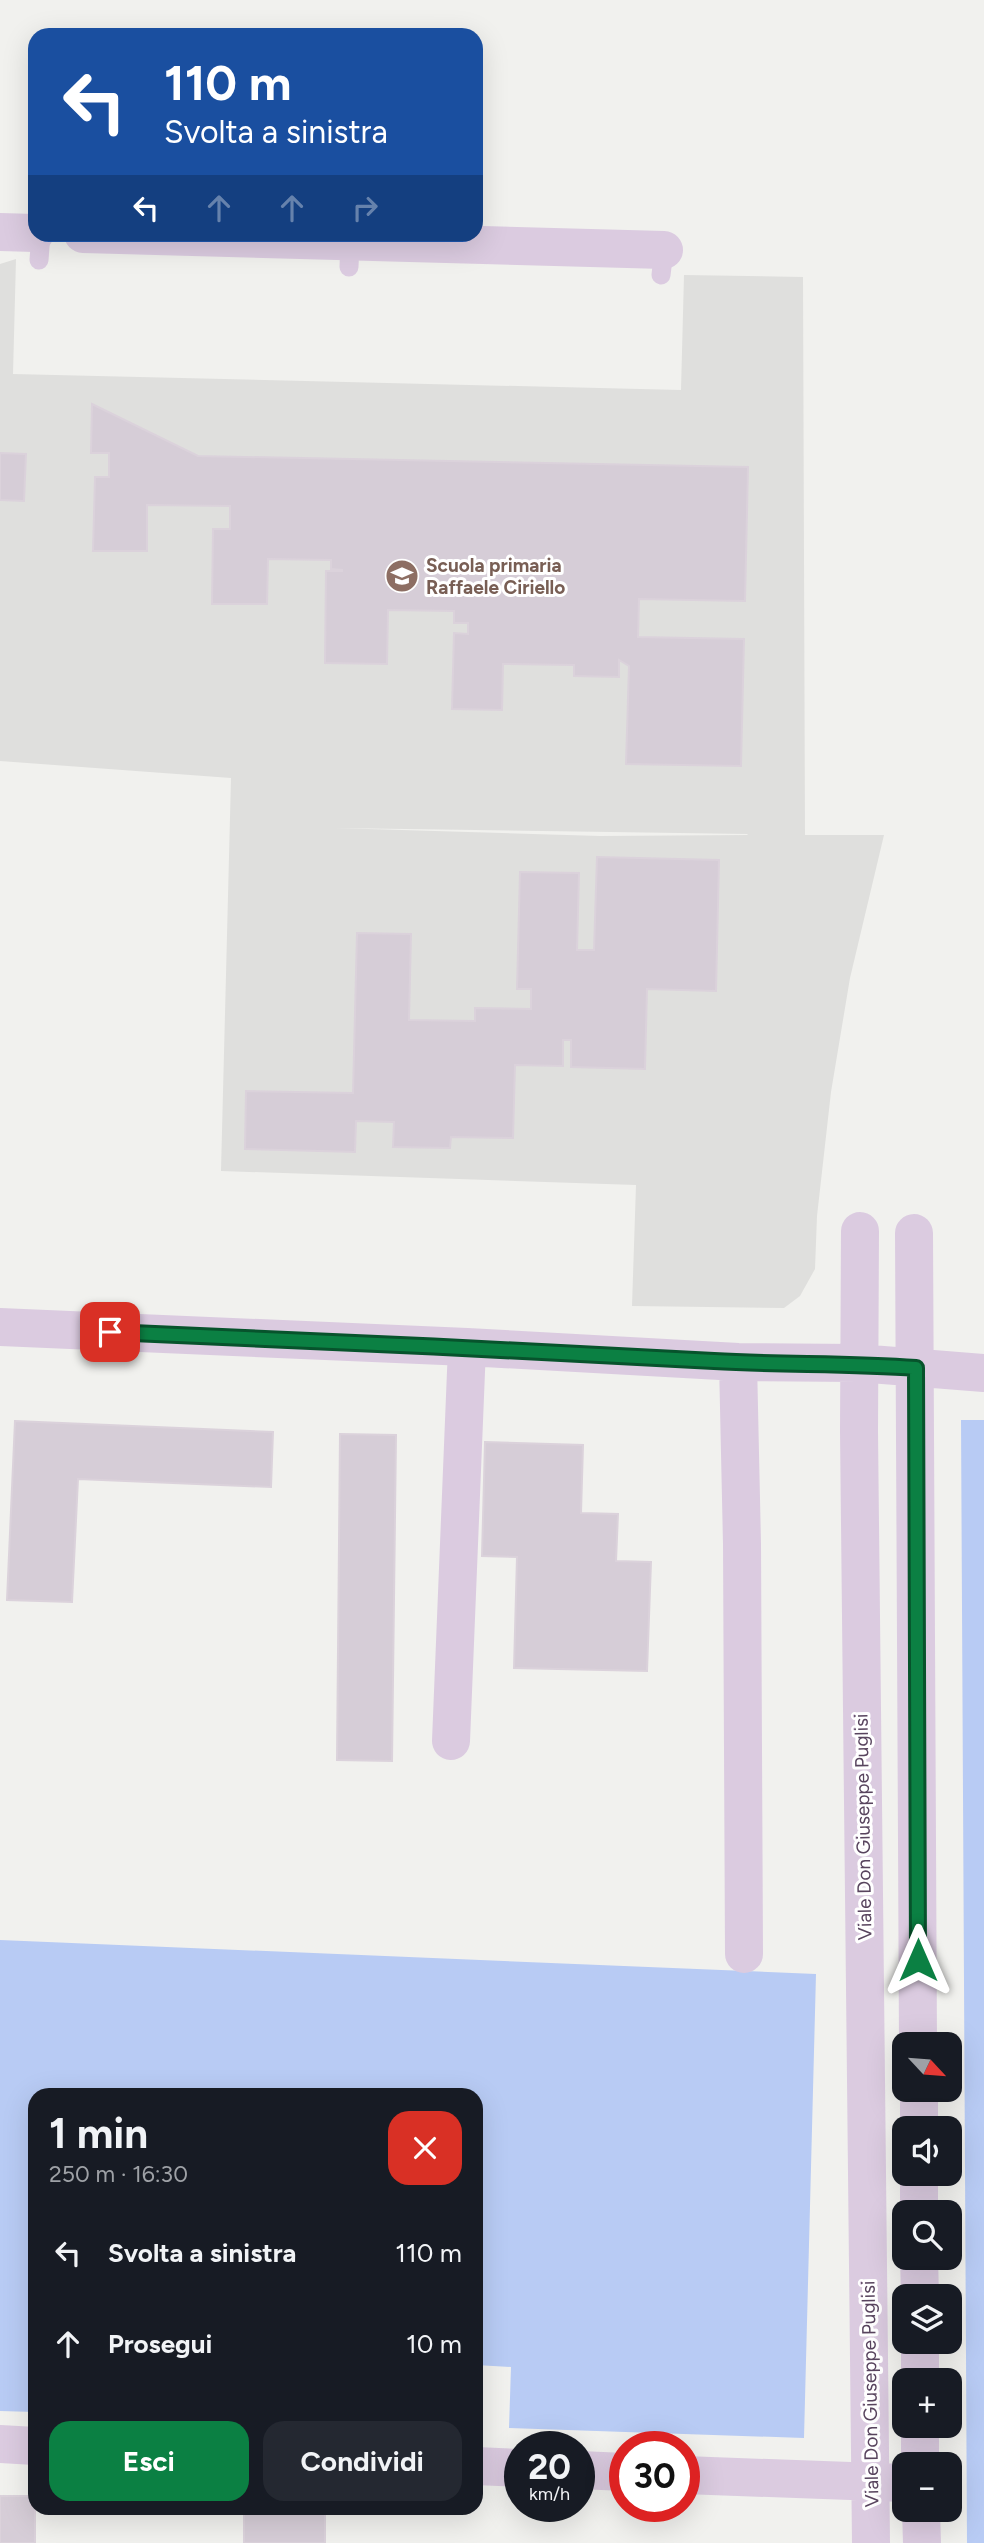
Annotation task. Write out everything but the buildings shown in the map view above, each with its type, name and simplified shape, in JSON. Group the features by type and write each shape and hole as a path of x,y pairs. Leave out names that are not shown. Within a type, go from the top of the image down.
{"street":[{"path":"0,232 37,247"},
{"path":"195,242 349,253 662,262"},
{"name":"Viale Don Giuseppe Puglisi","path":"860,1231 858,1363 888,2483 871,2543"},
{"path":"914,1233 918,2032"},
{"path":"0,1327 467,1347 738,1362 858,1363 984,1373"},
{"path":"451,1741 467,1347"},
{"path":"738,1362 742,1545 744,1955"},
{"path":"0,2444 28,2446"},
{"path":"483,2466 504,2467"},
{"path":"700,2476 888,2483"},
{"path":"921,2522 922,2543"}],"shaded area":[{"name":"Scuola primaria Raffaele Ciriello","path":"16,259 13,374 681,390 684,275 803,277 805,835 884,835 850,978 831,1092 817,1216 815,1269 800,1296 784,1308 632,1306 636,1185 221,1171 231,778 0,761 0,264","holes":["335,828 747,834 600,836"]},
{"path":"961,1420 984,1420 984,2543 967,2543"},
{"path":"0,1940 816,1974 804,2438 700,2434 700,2431 509,2428 511,2367 483,2365 483,2088 28,2088 28,2412 0,2411"}],"place":[{"name":"Scuola primaria Raffaele Ciriello","path":"402,576"}],"route":[{"path":"110,1332 738,1362 858,1363 916,1368 918,1960"}]}
